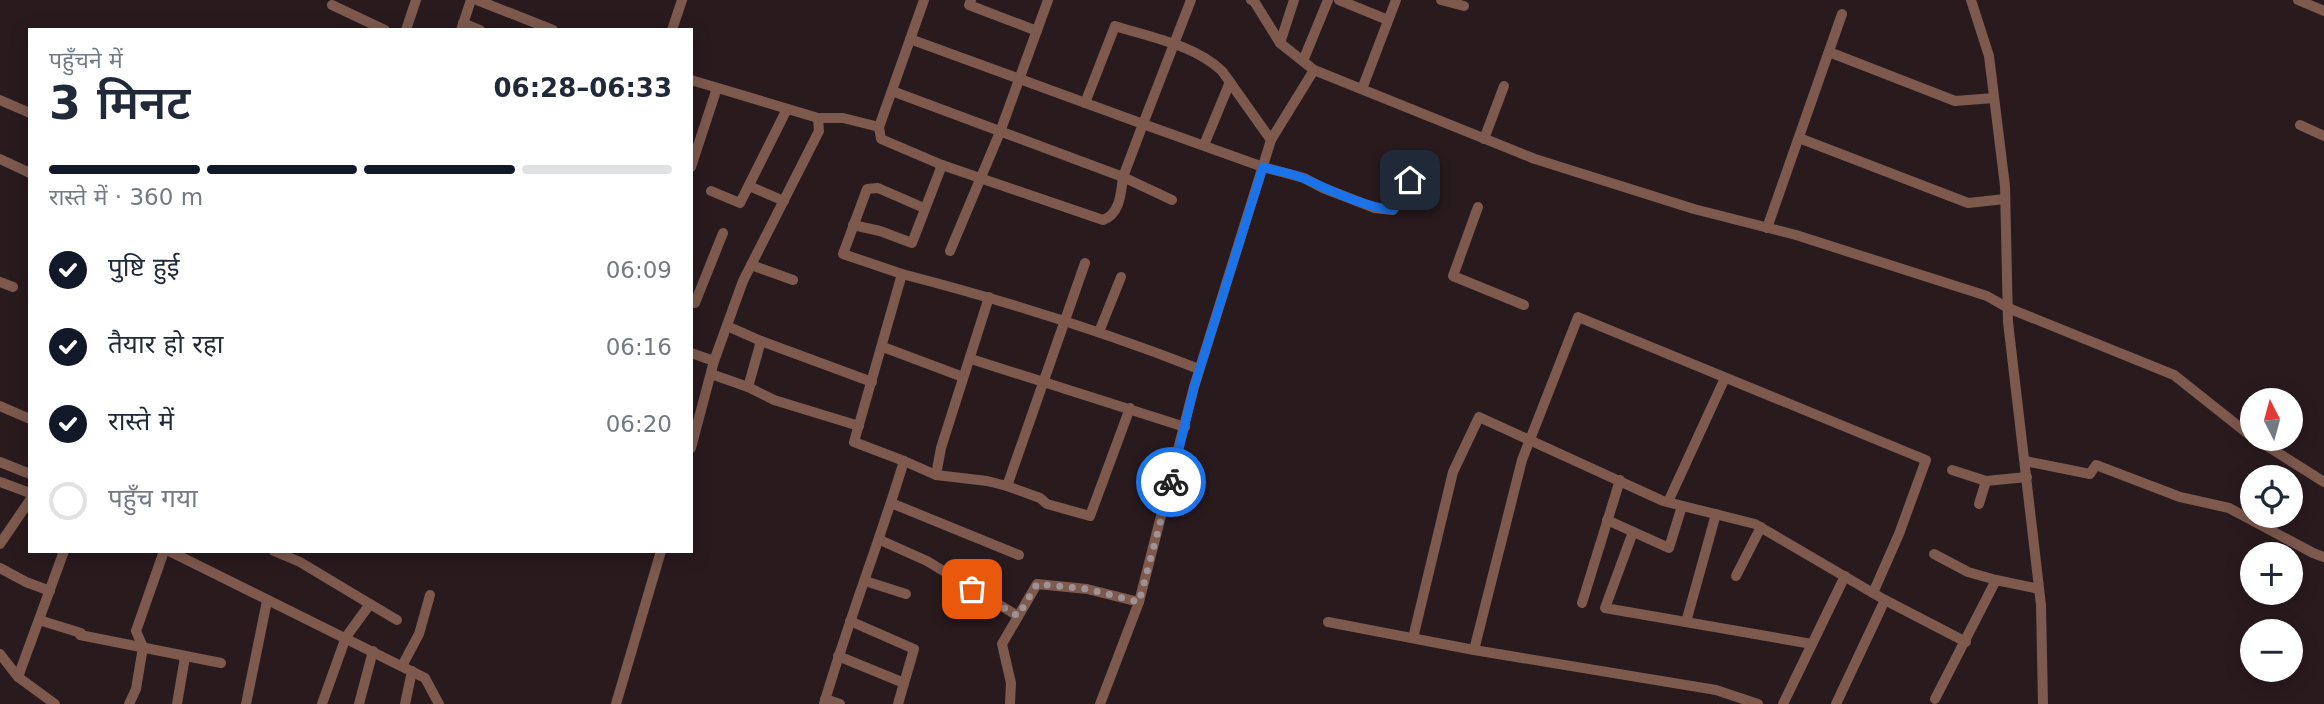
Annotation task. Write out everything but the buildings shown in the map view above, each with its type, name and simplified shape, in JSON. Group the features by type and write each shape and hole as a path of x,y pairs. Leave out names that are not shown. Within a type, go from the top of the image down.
{"street":[{"path":"407,28 416,0"},
{"path":"462,27 471,0"},
{"path":"477,0 549,28"},
{"path":"673,28 682,0"},
{"path":"924,0 879,127 881,139 942,165 1103,220 1114,213 1143,124 1191,0"},
{"path":"971,0 969,5 1037,31"},
{"path":"950,251 1000,132 1048,0"},
{"path":"1251,0 1280,43 1314,70 1535,159 1987,296 2008,308 2174,375 2240,427"},
{"path":"1280,43 1294,0"},
{"path":"1303,61 1328,0"},
{"path":"1339,0 1388,20"},
{"path":"1362,89 1396,0"},
{"path":"1441,0 1464,6"},
{"path":"1971,0 1989,56 2005,199 2008,308 2039,589 2043,704"},
{"path":"2298,0 2324,12"},
{"path":"330,2 381,28"},
{"path":"1767,228 1842,15"},
{"path":"1085,103 1115,26 1174,44 1213,62 1271,140"},
{"path":"910,38 1263,167 1304,178 1375,208 1393,210 1410,180"},
{"path":"1829,52 1955,101 1994,98"},
{"path":"1100,704 1139,602 1199,369 1271,140 1314,70"},
{"path":"693,81 818,118 843,118 879,127"},
{"path":"1204,145 1230,82"},
{"path":"1484,139 1504,86"},
{"path":"693,161 717,88"},
{"path":"892,91 1124,177 1172,200"},
{"path":"0,100 28,112"},
{"path":"711,191 740,203 787,109"},
{"path":"693,438 714,361 727,326 751,265 819,131 818,118"},
{"path":"2301,125 2324,136"},
{"path":"1799,138 1968,203 2005,199"},
{"path":"0,159 28,172"},
{"path":"853,225 880,231 912,243 942,165"},
{"path":"748,186 783,201"},
{"path":"924,208 878,188 867,189 843,254 902,274 1065,320 1199,369"},
{"path":"1478,207 1453,276 1524,305"},
{"path":"695,303 723,233"},
{"path":"1007,486 1085,263"},
{"path":"751,265 793,280"},
{"path":"902,274 854,442 936,475 1007,486 1040,498 1047,504 1090,516 1130,408"},
{"path":"1099,332 1121,276"},
{"path":"0,282 13,287"},
{"path":"936,475 941,448 989,297"},
{"path":"1474,650 1504,526 1530,440 1578,317 1926,460 1899,534 1873,593"},
{"path":"727,326 872,382"},
{"path":"748,387 761,341"},
{"path":"883,348 963,377"},
{"path":"693,354 714,361"},
{"path":"971,359 1185,427"},
{"path":"711,374 774,400 859,426"},
{"path":"1668,502 1725,377"},
{"path":"0,406 28,418"},
{"path":"1413,638 1453,472 1479,417 1668,502 1761,527 1885,600 1966,642"},
{"path":"2276,452 2324,482"},
{"path":"840,704 824,701 880,540 904,461"},
{"path":"2025,461 2090,474 2096,465 2180,497 2229,508 2324,557"},
{"path":"0,462 28,473"},
{"path":"1952,470 1986,481 2027,477"},
{"path":"1582,603 1620,480"},
{"path":"1979,504 1986,481"},
{"path":"0,482 28,492"},
{"path":"0,544 28,503"},
{"path":"891,503 1019,555"},
{"path":"1607,520 1669,548 1682,506"},
{"path":"1686,622 1716,514"},
{"path":"1736,576 1761,527"},
{"path":"1633,532 1605,608 1812,644"},
{"path":"880,540 927,561 1018,616"},
{"path":"18,677 63,553"},
{"path":"129,704 136,689 143,647 136,631 166,553"},
{"path":"171,553 425,678 439,704"},
{"path":"279,553 300,562 397,620"},
{"path":"616,704 660,553"},
{"path":"1934,554 1968,572 2039,589"},
{"path":"0,568 50,591"},
{"path":"1783,704 1845,576"},
{"path":"1935,699 1996,580"},
{"path":"865,581 906,594"},
{"path":"1010,704 1011,683 1002,644 1037,584 1087,589 1139,602"},
{"path":"405,704 407,668 430,595"},
{"path":"1836,704 1885,600"},
{"path":"246,704 267,601"},
{"path":"322,704 346,637 370,604"},
{"path":"39,620 81,633 80,635 221,663"},
{"path":"850,621 914,649 898,704"},
{"path":"1328,622 1474,650 1716,690 1758,704"},
{"path":"359,704 373,651"},
{"path":"0,654 18,677 55,704"},
{"path":"838,656 904,683"},
{"path":"177,704 186,657"}],"way so far":[{"path":"972,589 1018,616 1037,584 1087,589 1139,602 1171,482"}],"route":[{"path":"1171,482 1194,387 1263,167 1304,178 1375,208 1393,210 1410,180"}]}
